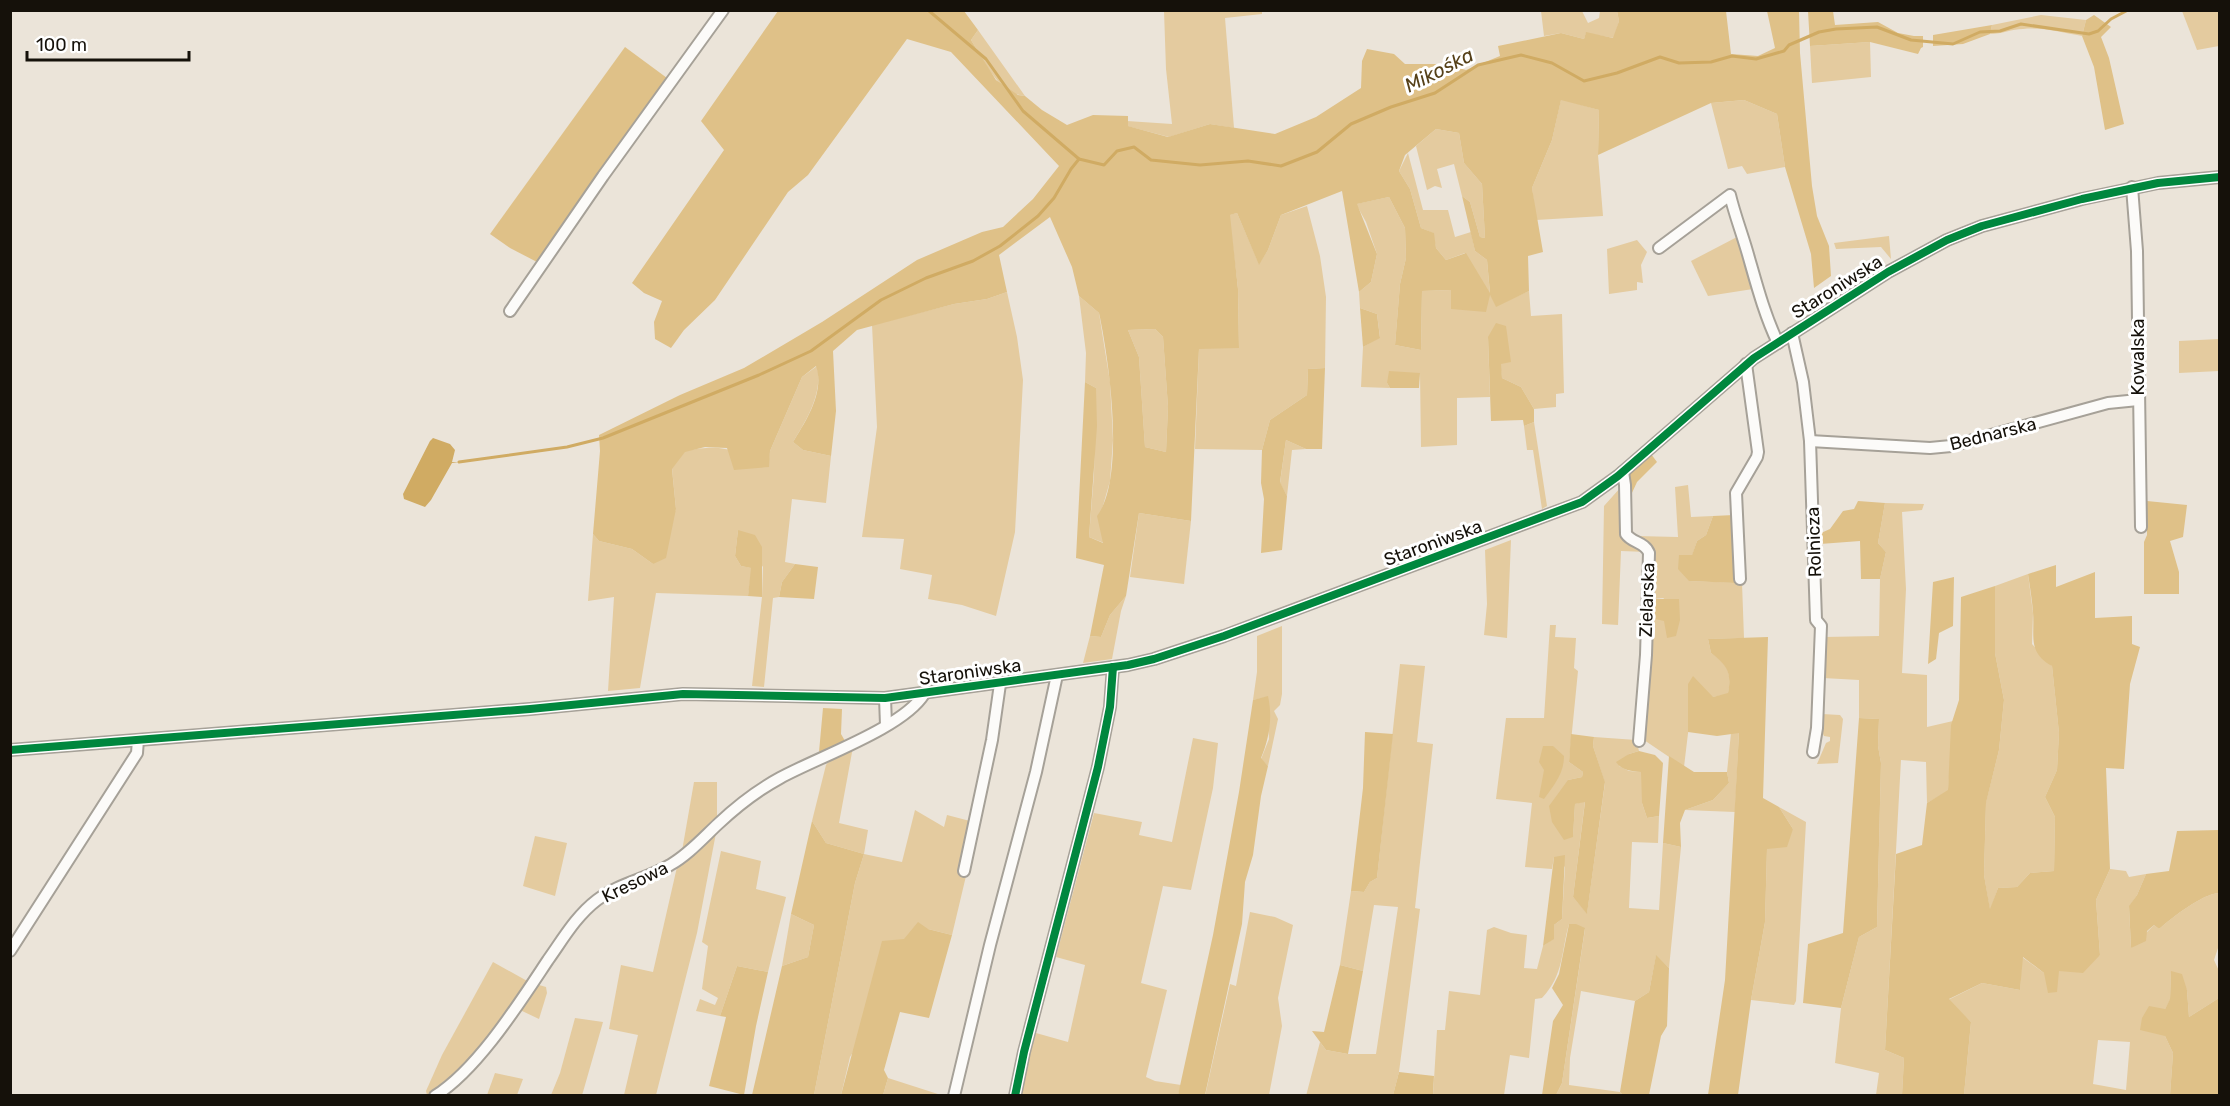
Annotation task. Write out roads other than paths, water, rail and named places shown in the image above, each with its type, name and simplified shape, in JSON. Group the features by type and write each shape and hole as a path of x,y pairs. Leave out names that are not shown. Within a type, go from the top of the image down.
{"street":[{"path":"510,311 603,176 723,10"},
{"name":"Staroniwska","path":"10,750 574,705 687,693 885,698 1000,684 1154,659 1195,646 1582,502 1623,472 1746,364 1888,272 1947,240 1999,221 2133,187 2220,177"},
{"name":"Kowalska","path":"2133,187 2137,251 2141,528"},
{"path":"1659,248 1730,195 1736,222 1766,316 1778,343"},
{"name":"Rolnicza","path":"1792,333 1803,382 1809,441 1816,620 1821,626 1818,718 1813,752"},
{"path":"1740,579 1736,493 1758,452 1746,364"},
{"name":"Bednarska","path":"1809,441 1930,448 1951,446 2109,403 2138,400"},
{"name":"Zielarska","path":"1623,472 1626,534 1628,538 1642,544 1649,553 1646,656 1639,741"},
{"path":"1015,1095 1098,767 1110,707 1113,667"},
{"path":"954,1095 990,945 1036,772 1057,675"},
{"path":"964,871 992,740 1000,684"},
{"name":"Kresowa","path":"435,1095 453,1082 486,1047 528,992 568,930 598,899 618,887 670,866 732,811 781,778 909,712 924,694"},
{"path":"885,698 886,725"},
{"path":"10,951 137,753 138,740"}],"waterway":[{"name":"Mikośka","path":"928,10 986,59 1023,111 1079,159 1104,165 1117,151 1134,147 1151,160 1200,165 1248,161 1281,166 1317,152 1351,124 1391,107 1435,93 1478,65 1521,55 1552,63 1584,81 1617,73 1660,57 1679,63 1711,62 1732,56 1756,59 1784,51 1789,45 1819,32 1836,29 1877,27 1911,40 1953,44 1980,32 2000,31 2021,24 2089,34 2098,31 2111,19 2128,10"},
{"path":"459,462 567,447 603,438 759,375 811,351 881,300 926,278 973,261 1000,246 1038,216 1054,198 1079,159"}]}
